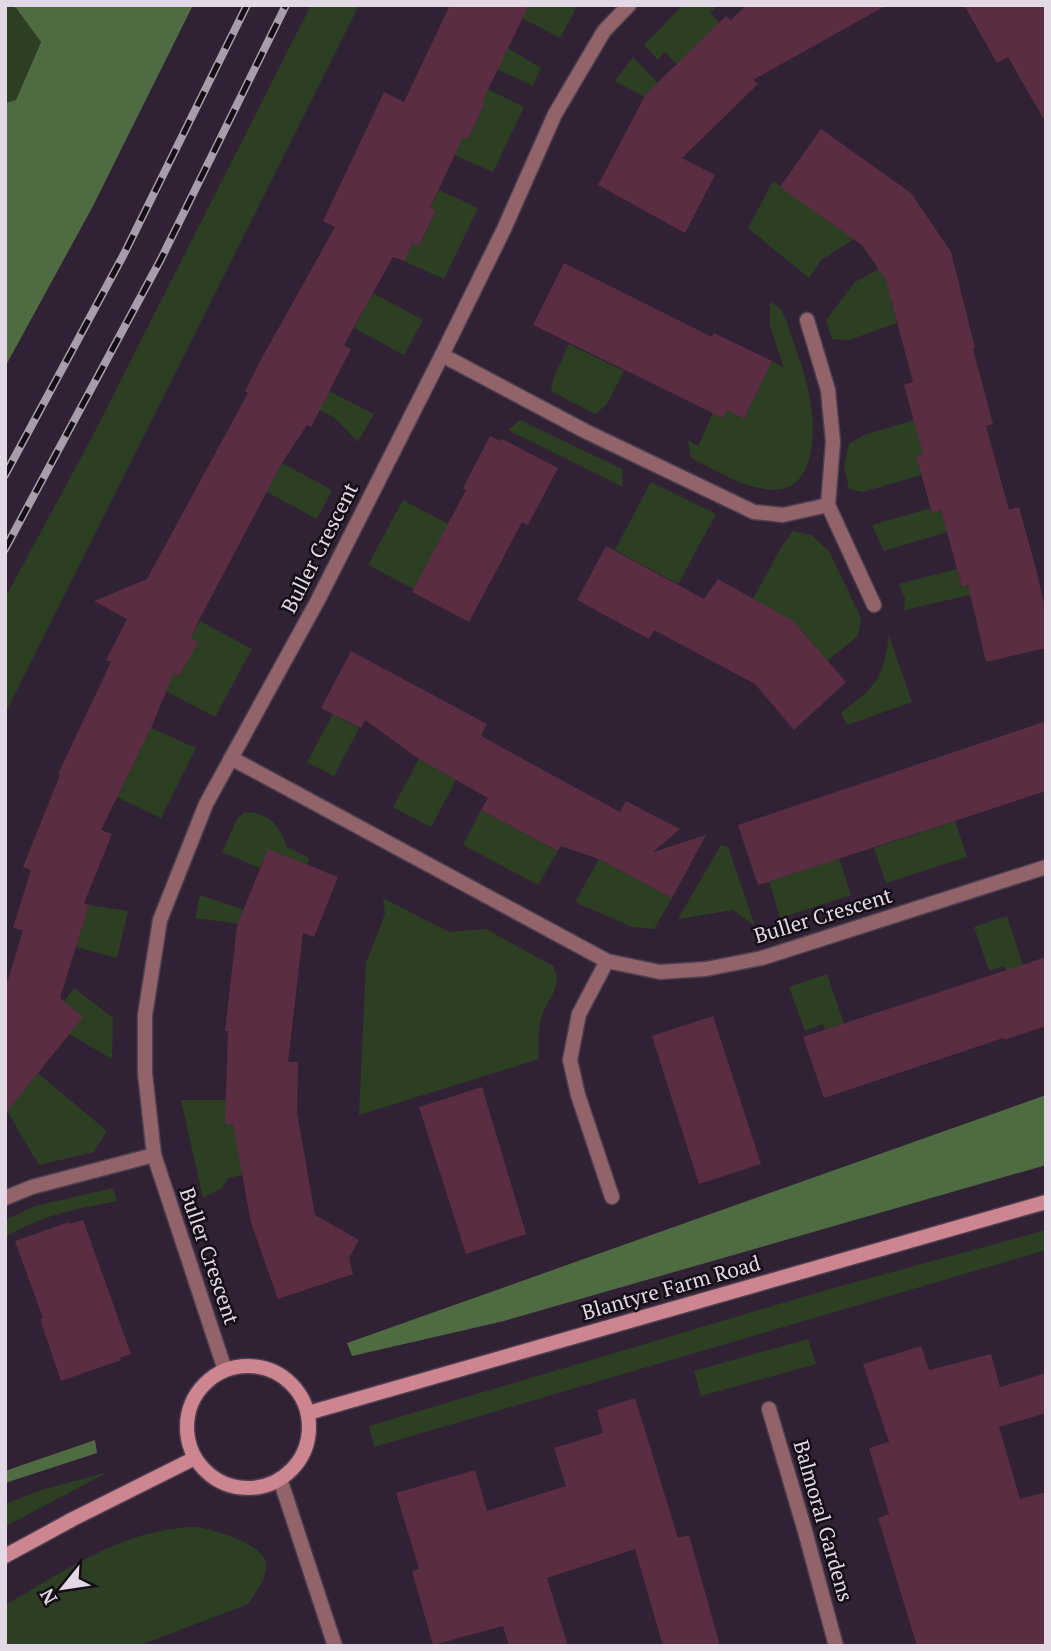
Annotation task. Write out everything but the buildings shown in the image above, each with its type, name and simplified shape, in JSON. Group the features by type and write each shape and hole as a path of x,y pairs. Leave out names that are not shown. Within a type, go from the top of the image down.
{"main road":[{"name":"Blantyre Farm Road","path":"308,1413 1046,1202"},
{"path":"245,1366 267,1368 285,1378 300,1394 308,1413 309,1428 302,1457 293,1469 264,1487 244,1489 225,1485 207,1474 195,1458 187,1439 187,1418 194,1397 207,1381 225,1370 245,1366"},
{"path":"5,1556 195,1458"}],"street":[{"name":"Buller Crescent","path":"225,1370 154,1155 145,1073 145,1015 160,920 206,804 318,600 442,355 505,229 555,114 604,31 629,5"},
{"path":"807,320 828,390 833,442 828,505 874,605"},
{"path":"442,355 585,431 754,512 783,515 828,505"},
{"name":"Buller Crescent","path":"231,758 607,961 660,972 706,969 762,958 1046,867"},
{"path":"607,961 579,1014 570,1060 578,1095 612,1197"},
{"path":"5,1198 32,1186 154,1155"},
{"name":"Balmoral Gardens","path":"769,1409 836,1646"},
{"path":"280,1479 335,1646"}],"green space":[{"path":"5,5 15,7 41,42 16,100 5,103"},
{"path":"10,5 193,5 93,206 5,367 5,103 16,100 41,42 16,8"},
{"path":"311,5 359,5 5,714 5,598 90,441"},
{"path":"529,5 578,5 560,38 522,18"},
{"path":"683,5 712,5 715,8 710,13 719,22 690,61 684,57 677,64 665,52 658,60 644,45"},
{"path":"508,48 541,68 533,86 459,51"},
{"path":"633,57 684,110 680,116 615,81"},
{"path":"483,87 524,107 493,172 452,154 461,136 468,139 485,104 478,100"},
{"path":"773,181 832,223 857,237 821,260 809,278 748,228"},
{"path":"439,190 478,208 444,279 404,261 413,243 419,246 436,211 430,208"},
{"path":"879,269 893,289 891,300 897,323 849,340 832,339 826,320 855,282"},
{"path":"373,293 423,320 404,355 354,328"},
{"path":"770,302 780,308 786,319 807,384 813,434 808,463 802,475 793,484 781,489 765,489 746,484 691,458 688,440 698,446 713,413 723,418 727,410 744,419 772,361 784,368 770,326"},
{"path":"569,344 624,371 607,404 595,414 551,391 554,377"},
{"path":"321,387 374,414 358,442 335,418 312,406"},
{"path":"520,420 622,469 623,487 508,430"},
{"path":"914,420 927,452 916,456 921,475 863,492 849,489 844,466 849,444 864,435"},
{"path":"282,463 332,490 317,519 267,492"},
{"path":"651,482 716,514 678,584 615,550"},
{"path":"403,500 448,524 414,589 368,565"},
{"path":"931,508 932,513 942,510 947,532 884,551 872,525"},
{"path":"793,531 811,535 829,551 861,618 858,636 827,661 803,632 753,599"},
{"path":"957,569 962,587 973,584 983,592 904,610 905,599 899,584"},
{"path":"200,621 252,649 215,717 164,690 173,673 179,676 197,642 191,638"},
{"path":"889,636 912,702 847,725 841,713 876,681 884,663"},
{"path":"333,714 359,728 334,776 307,762"},
{"path":"151,728 196,748 161,818 117,797"},
{"path":"419,759 456,780 431,827 393,807"},
{"path":"481,810 558,851 538,885 463,845"},
{"path":"245,812 261,815 272,822 281,832 287,847 309,858 307,865 268,849 260,868 222,852 237,819"},
{"path":"955,821 967,857 886,883 874,848"},
{"path":"721,845 728,847 755,926 733,910 678,919"},
{"path":"839,858 851,895 780,918 769,881"},
{"path":"599,859 672,898 654,929 632,927 575,902"},
{"path":"200,895 254,913 261,927 195,918"},
{"path":"383,898 449,932 486,929 553,966 556,987 541,1019 539,1059 359,1115 366,963 385,914"},
{"path":"89,905 128,911 117,958 76,947"},
{"path":"1007,916 1023,965 1006,971 1004,966 989,971 974,927"},
{"path":"827,974 844,1024 825,1030 823,1024 805,1031 789,987"},
{"path":"74,988 113,1018 112,1059 69,1034 64,1002"},
{"path":"22,1060 107,1131 94,1152 39,1165 5,1108"},
{"path":"1046,1095 1046,1165 504,1321 352,1356 347,1343"},
{"path":"181,1100 226,1100 269,1125 242,1175 228,1178 222,1188 203,1198"},
{"path":"113,1188 117,1201 46,1218 5,1237 5,1220 35,1206"},
{"path":"1046,1230 1046,1250 374,1447 369,1426 823,1291"},
{"path":"808,1339 816,1364 701,1396 694,1371"},
{"path":"95,1440 97,1453 5,1483 5,1471"},
{"path":"108,1472 5,1526 5,1504 41,1490"},
{"path":"195,1527 236,1538 263,1556 265,1574 248,1604 138,1646 5,1646 5,1605 73,1565 119,1543 168,1529"}],"railway":[{"path":"5,475 124,254 247,5"},
{"path":"5,549 161,259 286,5"}]}
